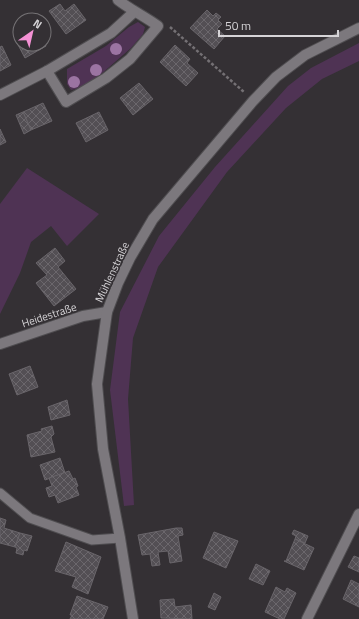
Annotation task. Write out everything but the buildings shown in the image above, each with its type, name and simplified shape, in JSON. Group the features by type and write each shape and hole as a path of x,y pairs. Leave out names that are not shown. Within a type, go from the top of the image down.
{"street":[{"path":"47,70 66,102 106,78 130,59 158,26 140,14 134,12 118,0"},
{"path":"0,95 111,33 134,12"},
{"name":"Mühlenstraße","path":"133,619 103,448 97,384 107,312 118,283 130,258 153,219 253,101 276,77 305,55 359,28"},
{"name":"Heidestraße","path":"0,344 83,316 107,312"},
{"path":"307,619 359,514"}],"lane":[{"path":"0,493 30,518 92,540 120,538"}],"path":[{"path":"158,26 171,27 253,101"}],"shaded area":[{"path":"138,22 145,27 143,34 131,48 100,75 80,88 71,90 67,84 67,69 106,46 129,27"},
{"path":"359,43 359,61 322,79 286,108 227,172 158,267 133,338 128,399 134,505 124,506 110,390 120,312 159,236 215,167 288,86 311,68"},
{"path":"27,168 99,214 67,246 51,226 31,242 20,273 0,314 0,204"}]}
